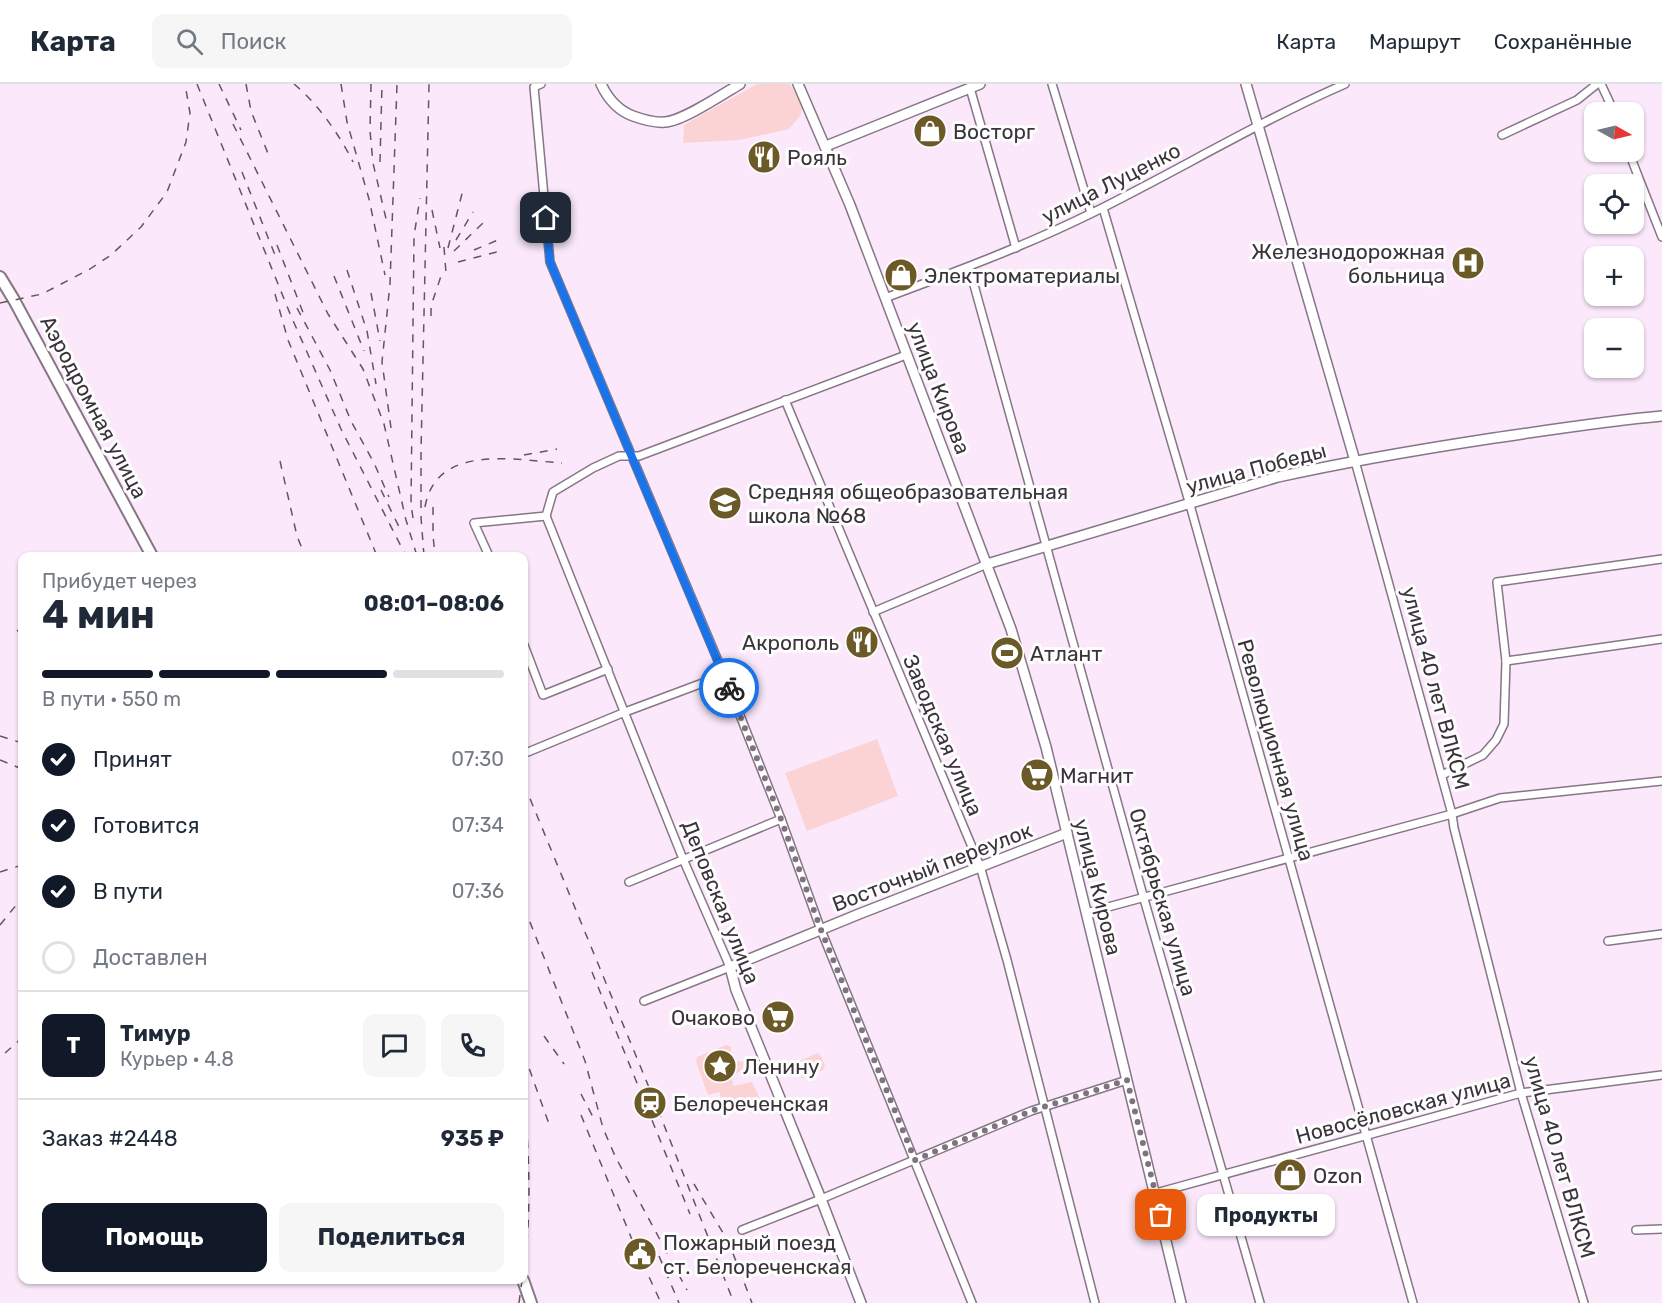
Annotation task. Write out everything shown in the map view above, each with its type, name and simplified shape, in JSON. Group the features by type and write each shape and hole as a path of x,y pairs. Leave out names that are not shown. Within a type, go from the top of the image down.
{"main road":[{"name":"Аэродромная улица","path":"0,277 150,552"},
{"path":"524,1284 531,1303"}],"street":[{"path":"541,84 534,87 550,262 724,675 781,819 821,930 972,1303"},
{"path":"601,84 612,103 619,109 646,120 668,122 740,84"},
{"name":"улица Кирова","path":"798,84 850,204 1011,629 1046,747 1181,1303"},
{"path":"826,146 980,84"},
{"path":"1053,84 1091,213"},
{"name":"улица 40 лет ВЛКСМ","path":"1246,84 1260,125 1442,775 1521,1093 1584,1303"},
{"name":"улица Луценко","path":"885,298 1016,248 1103,208 1260,125 1345,84"},
{"path":"1502,135 1577,100 1599,84 1609,102"},
{"path":"970,88 1016,248"},
{"path":"1633,162 1662,237"},
{"name":"Революционная улица","path":"1103,208 1190,505 1413,1303"},
{"name":"Октябрьская улица","path":"969,267 1144,899 1225,1174 1260,1303"},
{"path":"487,552 474,523 546,516 553,492 593,468 619,456 639,456 906,355"},
{"name":"Заводская улица","path":"785,400 980,866 1007,960 1095,1303"},
{"name":"улица Победы","path":"873,612 987,564 1278,477 1355,461 1530,433 1662,416"},
{"name":"Деповская улица","path":"546,516 730,967 748,1020 861,1303"},
{"path":"1442,775 1483,755 1496,740 1504,724 1506,661 1497,582 1662,559"},
{"path":"1506,661 1662,639"},
{"path":"528,656 543,695 608,669"},
{"path":"528,752 724,675"},
{"path":"1086,913 1452,814 1500,798 1662,781"},
{"path":"629,882 781,819"},
{"name":"Восточный переулок","path":"644,1001 1067,833"},
{"path":"1608,941 1662,934"},
{"name":"Новосёловская улица","path":"1156,1193 1521,1093 1662,1075"},
{"path":"742,1230 1044,1107 1127,1080"},
{"path":"1635,1230 1662,1229"}],"shaded area":[{"path":"757,84 790,84 803,106 800,116 789,129 739,140 683,143 684,125"},
{"path":"877,739 898,796 807,831 785,773"},
{"path":"726,1045 731,1047 731,1064 744,1062 743,1069 732,1076 733,1086 752,1082 761,1101 741,1098 724,1103 719,1092 708,1095 696,1062 697,1057"},
{"path":"818,1053 825,1066 823,1070 803,1078 800,1076 795,1066 797,1062"}],"railway":[{"path":"0,303 42,294 90,269 111,255 141,227 167,192 186,142 190,113 185,84"},
{"path":"197,84 291,316 341,429 404,552"},
{"path":"219,84 241,130"},
{"path":"246,84 251,111 269,156"},
{"path":"294,84 327,120 353,162"},
{"path":"341,84 347,122 369,199 385,275"},
{"path":"371,84 370,131 373,163 387,223"},
{"path":"380,162 382,84"},
{"path":"391,428 382,362 390,284 397,84"},
{"path":"424,552 421,452 429,84"},
{"path":"233,124 328,314 363,369 384,424 416,552"},
{"path":"242,172 275,255"},
{"path":"448,248 463,190"},
{"path":"413,518 411,504 414,236 420,198"},
{"path":"432,210 440,248"},
{"path":"456,240 473,212"},
{"path":"454,251 485,221"},
{"path":"474,250 498,240"},
{"path":"277,245 304,315"},
{"path":"444,247 446,273"},
{"path":"458,262 501,251"},
{"path":"347,270 367,331 376,384"},
{"path":"431,316 431,306 442,273"},
{"path":"334,276 364,351"},
{"path":"371,293 380,341"},
{"path":"275,294 288,340 375,552"},
{"path":"297,308 330,370 351,421 389,497"},
{"path":"524,455 557,449"},
{"path":"425,507 432,487 444,473 461,464 501,459 562,463"},
{"path":"280,461 297,536 303,552"},
{"path":"381,490 402,533"},
{"path":"433,507 435,552"},
{"path":"0,736 18,742"},
{"path":"0,760 18,767"},
{"path":"528,794 655,1102 734,1303"},
{"path":"0,872 18,866"},
{"path":"0,925 18,903"},
{"path":"528,917 585,1061 603,1128 615,1156 687,1290"},
{"path":"592,972 690,1214"},
{"path":"544,1036 564,1064"},
{"path":"5,1053 18,1042"},
{"path":"528,1065 549,1124"},
{"path":"581,1094 594,1119"},
{"path":"581,1115 633,1242 661,1303"},
{"path":"528,1159 528,1225"},
{"path":"694,1184 729,1243 752,1303"},
{"path":"659,1256 679,1303"},
{"path":"519,1303 521,1284"}],"way so far":[{"path":"729,688 781,819 821,930 915,1160 1031,1111 1127,1080 1161,1215"}],"place":[{"name":"Восторг","path":"930,131"},
{"name":"Рояль","path":"764,157"},
{"name":"Железнодорожная больница","path":"1468,263"},
{"name":"Электроматериалы","path":"901,275"},
{"name":"Средняя общеобразовательная школа №68","path":"725,503"},
{"name":"Акрополь","path":"862,642"},
{"name":"Атлант","path":"1007,653"},
{"name":"Магнит","path":"1037,775"},
{"name":"Очаково","path":"778,1017"},
{"name":"Ленину","path":"720,1066"},
{"name":"Белореченская","path":"650,1103"},
{"name":"Ozon","path":"1290,1175"},
{"name":"Продукты","path":"1161,1215"},
{"name":"Пожарный поезд ст. Белореченская","path":"640,1254"}],"route":[{"path":"546,218 550,262 729,688"}]}
